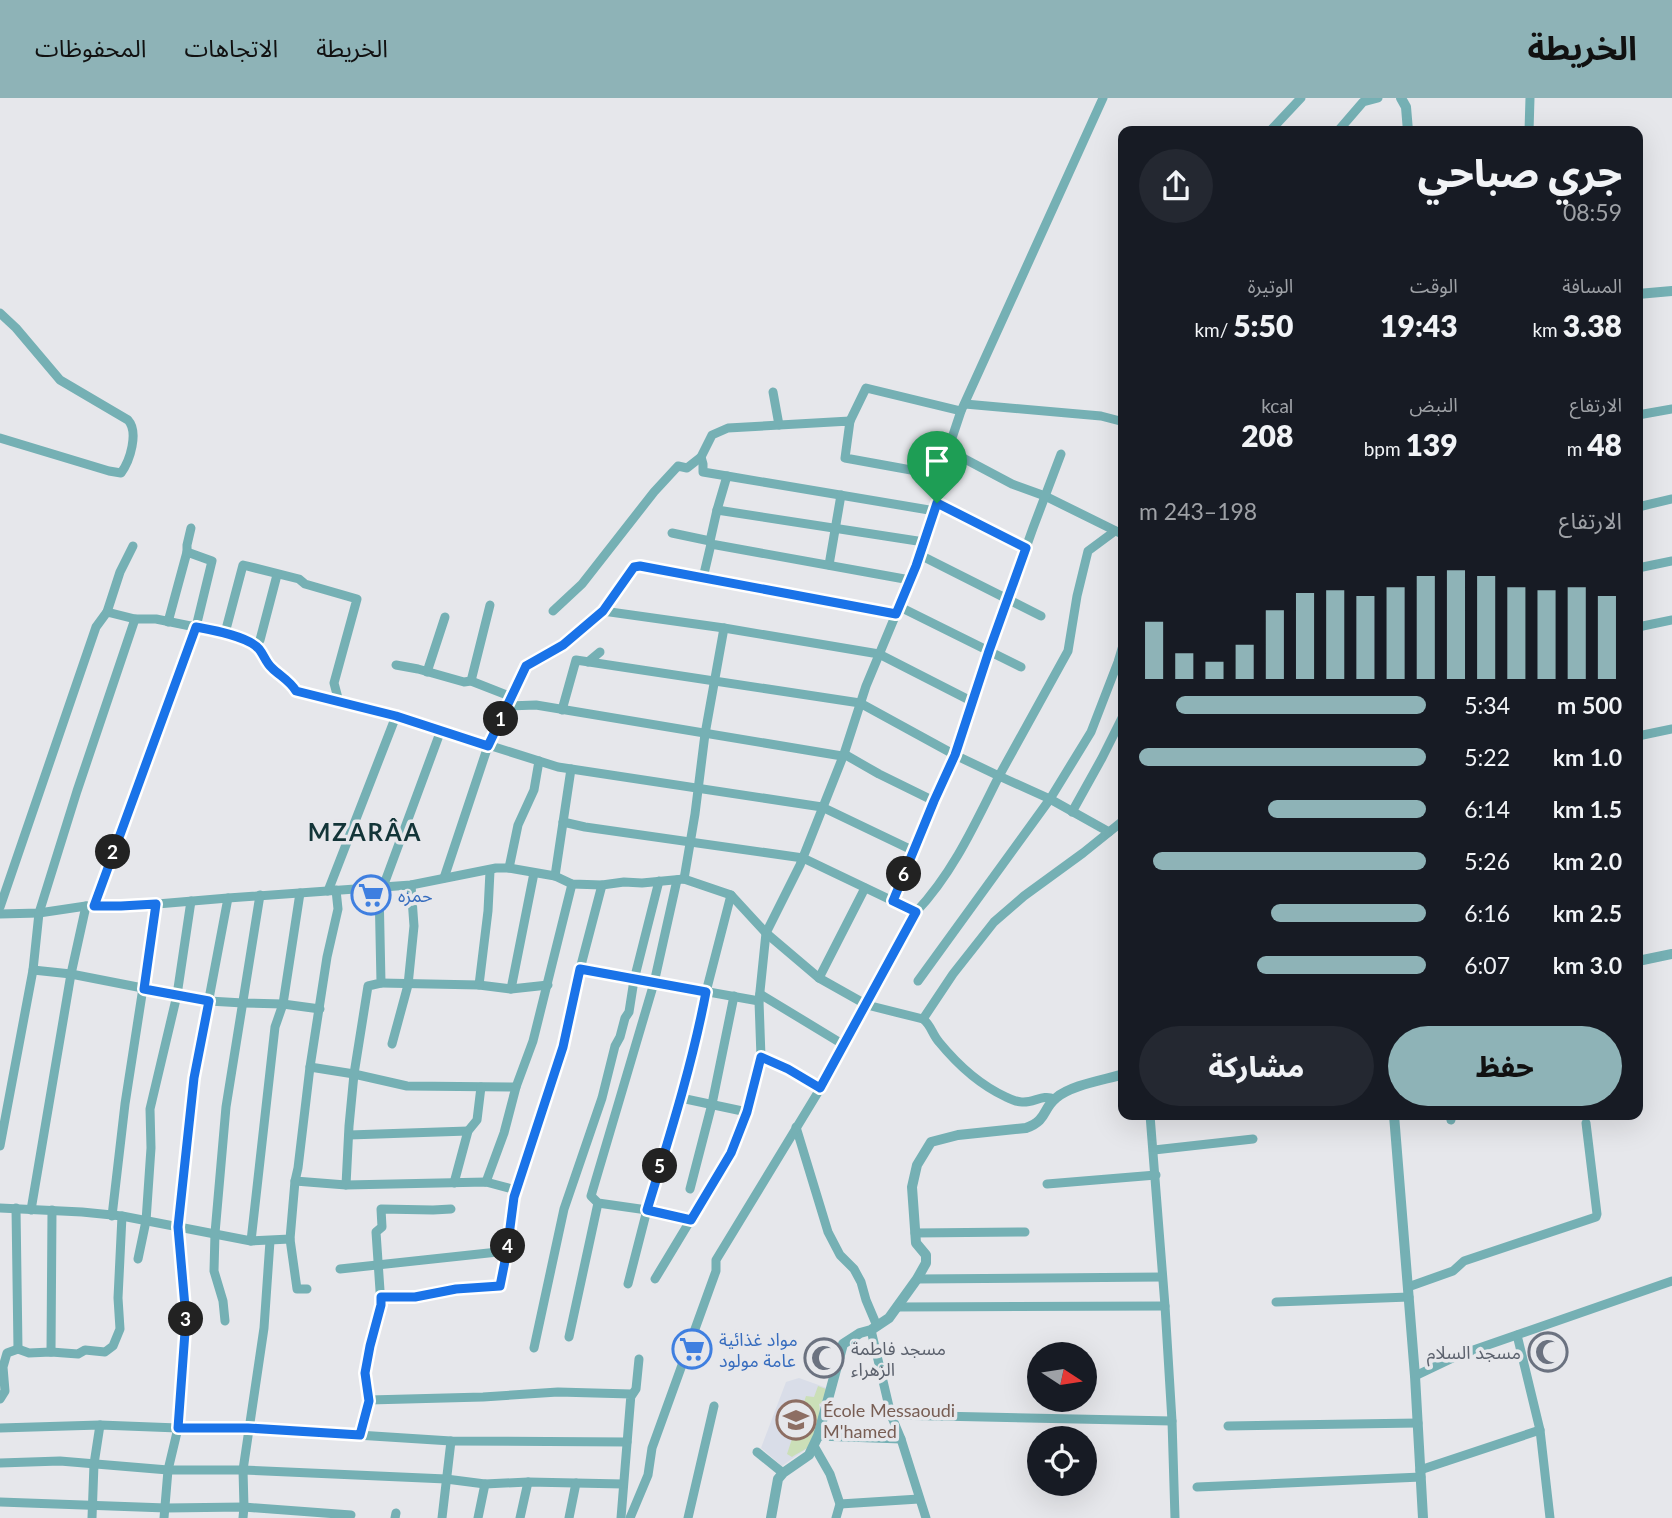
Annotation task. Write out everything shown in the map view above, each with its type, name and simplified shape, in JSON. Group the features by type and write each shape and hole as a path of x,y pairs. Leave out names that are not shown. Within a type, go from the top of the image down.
{"street":[{"path":"655,1279 731,1153 747,1112 761,1057 759,997 766,933 803,858 860,703 920,555 937,507 952,438 963,408 1103,98"},
{"path":"1275,126 1301,98"},
{"path":"1342,126 1363,102 1378,98"},
{"path":"1401,98 1406,107 1408,126"},
{"path":"1529,126 1530,98"},
{"path":"1643,293 1672,291"},
{"path":"0,313 60,380 128,420 132,425 134,437 121,473 0,438"},
{"path":"944,476 845,458 850,421 866,388 963,408 1101,416 1118,420"},
{"path":"773,392 779,425"},
{"path":"1643,414 1672,409"},
{"path":"553,611 582,584 654,492 678,466 687,468 701,457 712,435 728,428 850,421"},
{"path":"893,901 955,755 989,651 1061,454"},
{"path":"701,457 703,472 841,495 937,507 1026,548"},
{"path":"944,476 963,458 1012,484 1045,496 1118,532"},
{"path":"703,578 727,476"},
{"path":"830,565 841,495"},
{"path":"1643,506 1672,499"},
{"path":"717,510 924,542"},
{"path":"167,622 191,528"},
{"path":"672,533 910,580"},
{"path":"630,1518 648,1475 652,1448 716,1271 716,1260 820,1088 916,912 932,895 962,850 999,776 1068,651 1088,551 1118,534"},
{"path":"0,907 96,626 107,612 120,572 133,546"},
{"path":"31,1210 71,974 90,906 196,627 212,561 187,552"},
{"path":"920,555 1041,616"},
{"path":"1643,567 1672,561"},
{"path":"225,633 243,565 299,579 305,584 357,599 334,683 339,702"},
{"path":"444,878 488,746 526,666 563,645 603,611 634,567 897,610 1021,667"},
{"path":"255,645 260,640 277,575"},
{"path":"471,681 490,604"},
{"path":"603,611 879,654 972,702"},
{"path":"107,612 225,633 255,645 269,666 290,682 296,691 396,716 558,767 822,807 914,851"},
{"path":"427,672 445,617"},
{"path":"0,1146 33,970 39,913 135,619"},
{"path":"1643,626 1672,620"},
{"path":"691,1220 598,1203 591,1196 654,983 691,842 705,734 724,628"},
{"path":"588,662 600,652"},
{"path":"562,710 576,660 860,703 955,755 1050,799 1109,832"},
{"path":"918,981 1050,799 1091,732 1118,662"},
{"path":"396,666 464,682 471,681 510,701 843,755 934,801"},
{"path":"307,1289 297,1289 290,1239 310,1066 327,957 338,909 332,891 396,716"},
{"path":"1072,812 1118,726"},
{"path":"1643,735 1672,729"},
{"path":"381,979 381,887 441,730"},
{"path":"509,868 519,825 534,790 539,761"},
{"path":"555,876 571,769"},
{"path":"563,822 803,858 916,912"},
{"path":"923,1019 953,974 994,922 1118,825"},
{"path":"0,914 411,885 496,868 555,876 572,884 602,885 680,879 731,895 766,933 819,978 867,1005 923,1019 954,1060 1007,1098 1022,1102 1048,1096 1054,1099"},
{"path":"479,985 490,871"},
{"path":"511,989 534,873"},
{"path":"534,1348 564,1209 601,1098 615,1046 629,1012 634,980 659,881"},
{"path":"486,1182 533,1041 572,884"},
{"path":"392,1044 408,985 415,926 411,885"},
{"path":"381,1297 415,1297 456,1289 500,1286 516,1190 563,1047 602,885"},
{"path":"819,978 865,888"},
{"path":"251,1241 275,1027 283,1004 300,893"},
{"path":"225,1321 223,1301 214,1271 215,1233 226,1107 260,895"},
{"path":"628,1284 698,1035 731,895"},
{"path":"164,1518 169,1470 178,1428 186,1318 178,1227 194,1078 228,898"},
{"path":"138,1259 146,1221 152,1148 150,1109 177,995 191,901"},
{"path":"0,1399 5,1391 3,1367 7,1353 18,1349 29,1353 78,1354 85,1350 105,1352 113,1346 120,1329 117,1216 125,1104 156,904"},
{"path":"1643,960 1672,954"},
{"path":"580,969 706,992 759,997 844,1045"},
{"path":"33,970 71,974 209,1001 283,1004 320,1009"},
{"path":"346,1185 354,1074 368,986 381,979 408,985 479,985 511,989 548,985"},
{"path":"690,1189 712,1104 734,996"},
{"path":"761,1057 820,1088"},
{"path":"310,1066 407,1086 516,1087"},
{"path":"771,1518 778,1479 809,1455 816,1441 843,1344 890,1318 926,1263 926,1255 916,1243 912,1187 917,1165 931,1142 958,1135 1026,1128 1036,1124 1054,1099 1068,1090 1118,1076"},
{"path":"454,1183 468,1131 477,1120 481,1087"},
{"path":"681,1098 747,1112"},
{"path":"1151,1120 1165,1306 1175,1518"},
{"path":"1394,1120 1419,1423 1423,1518"},
{"path":"1276,1302 1409,1292 1453,1271 1464,1261 1596,1217 1586,1123"},
{"path":"796,1127 828,1232 840,1255 862,1282 891,1415 926,1518"},
{"path":"349,1135 468,1131"},
{"path":"1154,1150 1253,1139"},
{"path":"1047,1184 1156,1175"},
{"path":"295,1181 346,1185 486,1182 516,1190"},
{"path":"569,1337 598,1203"},
{"path":"0,1208 117,1216 251,1241 290,1239"},
{"path":"16,1208 18,1349"},
{"path":"360,1435 369,1401 365,1373 381,1305 376,1232 382,1227 381,1209 451,1209"},
{"path":"51,1352 52,1210"},
{"path":"915,1233 1025,1232"},
{"path":"243,1518 243,1470 264,1328 270,1241"},
{"path":"340,1269 507,1251"},
{"path":"917,1279 1162,1277"},
{"path":"1415,1376 1459,1355 1672,1282"},
{"path":"897,1307 1165,1306"},
{"path":"1517,1335 1540,1430 1550,1518"},
{"path":"621,1518 632,1395 636,1389 639,1359"},
{"path":"369,1401 558,1392 632,1395"},
{"path":"688,1518 713,1406"},
{"path":"891,1415 1172,1421"},
{"path":"1228,1426 1419,1423"},
{"path":"92,1518 94,1464 100,1426"},
{"path":"0,1427 248,1428 452,1441 627,1442"},
{"path":"1197,1487 1421,1473 1540,1430"},
{"path":"816,1441 901,1439"},
{"path":"442,1518 452,1441"},
{"path":"816,1441 840,1504 836,1518"},
{"path":"757,1452 783,1473"},
{"path":"0,1464 60,1461 169,1470 243,1470 446,1479 485,1484 623,1484"},
{"path":"520,1518 528,1482"},
{"path":"569,1518 576,1483"},
{"path":"478,1518 485,1484"},
{"path":"840,1504 919,1499"},
{"path":"0,1502 92,1506 244,1507 351,1515"}],"shaded area":[{"name":"École Messaoudi M'hamed","path":"799,1378 827,1388 825,1403 820,1405 823,1411 809,1447 782,1466 761,1448 786,1382"}],"green space":[{"path":"818,1386 826,1389 824,1402 819,1404 815,1433 807,1448 792,1457 787,1454 806,1396 814,1397"}],"place":[{"name":"حمزه","path":"371,895"},
{"name":"مواد غذائية عامة مولود","path":"692,1349"},
{"name":"مسجد السلام","path":"1548,1352"},
{"name":"مسجد فاطمة الزهراء","path":"824,1358"},
{"name":"École Messaoudi M'hamed","path":"796,1420"}],"district":[{"name":"MZARÂA","path":"365,831"}],"route":[{"path":"937,503 1026,548 955,755 893,901 916,912 820,1088 761,1057 747,1112 731,1153 691,1220 647,1210 681,1098 706,992 580,969 563,1047 514,1197 500,1286 456,1289 415,1297 381,1297 365,1373 369,1401 360,1435 248,1428 178,1428 186,1318 178,1227 194,1078 209,1001 144,989 156,904 94,906 196,627 225,633 255,645 269,666 290,682 296,691 396,716 488,746 526,666 563,645 603,611 634,567 896,614 916,566 937,503"}]}
